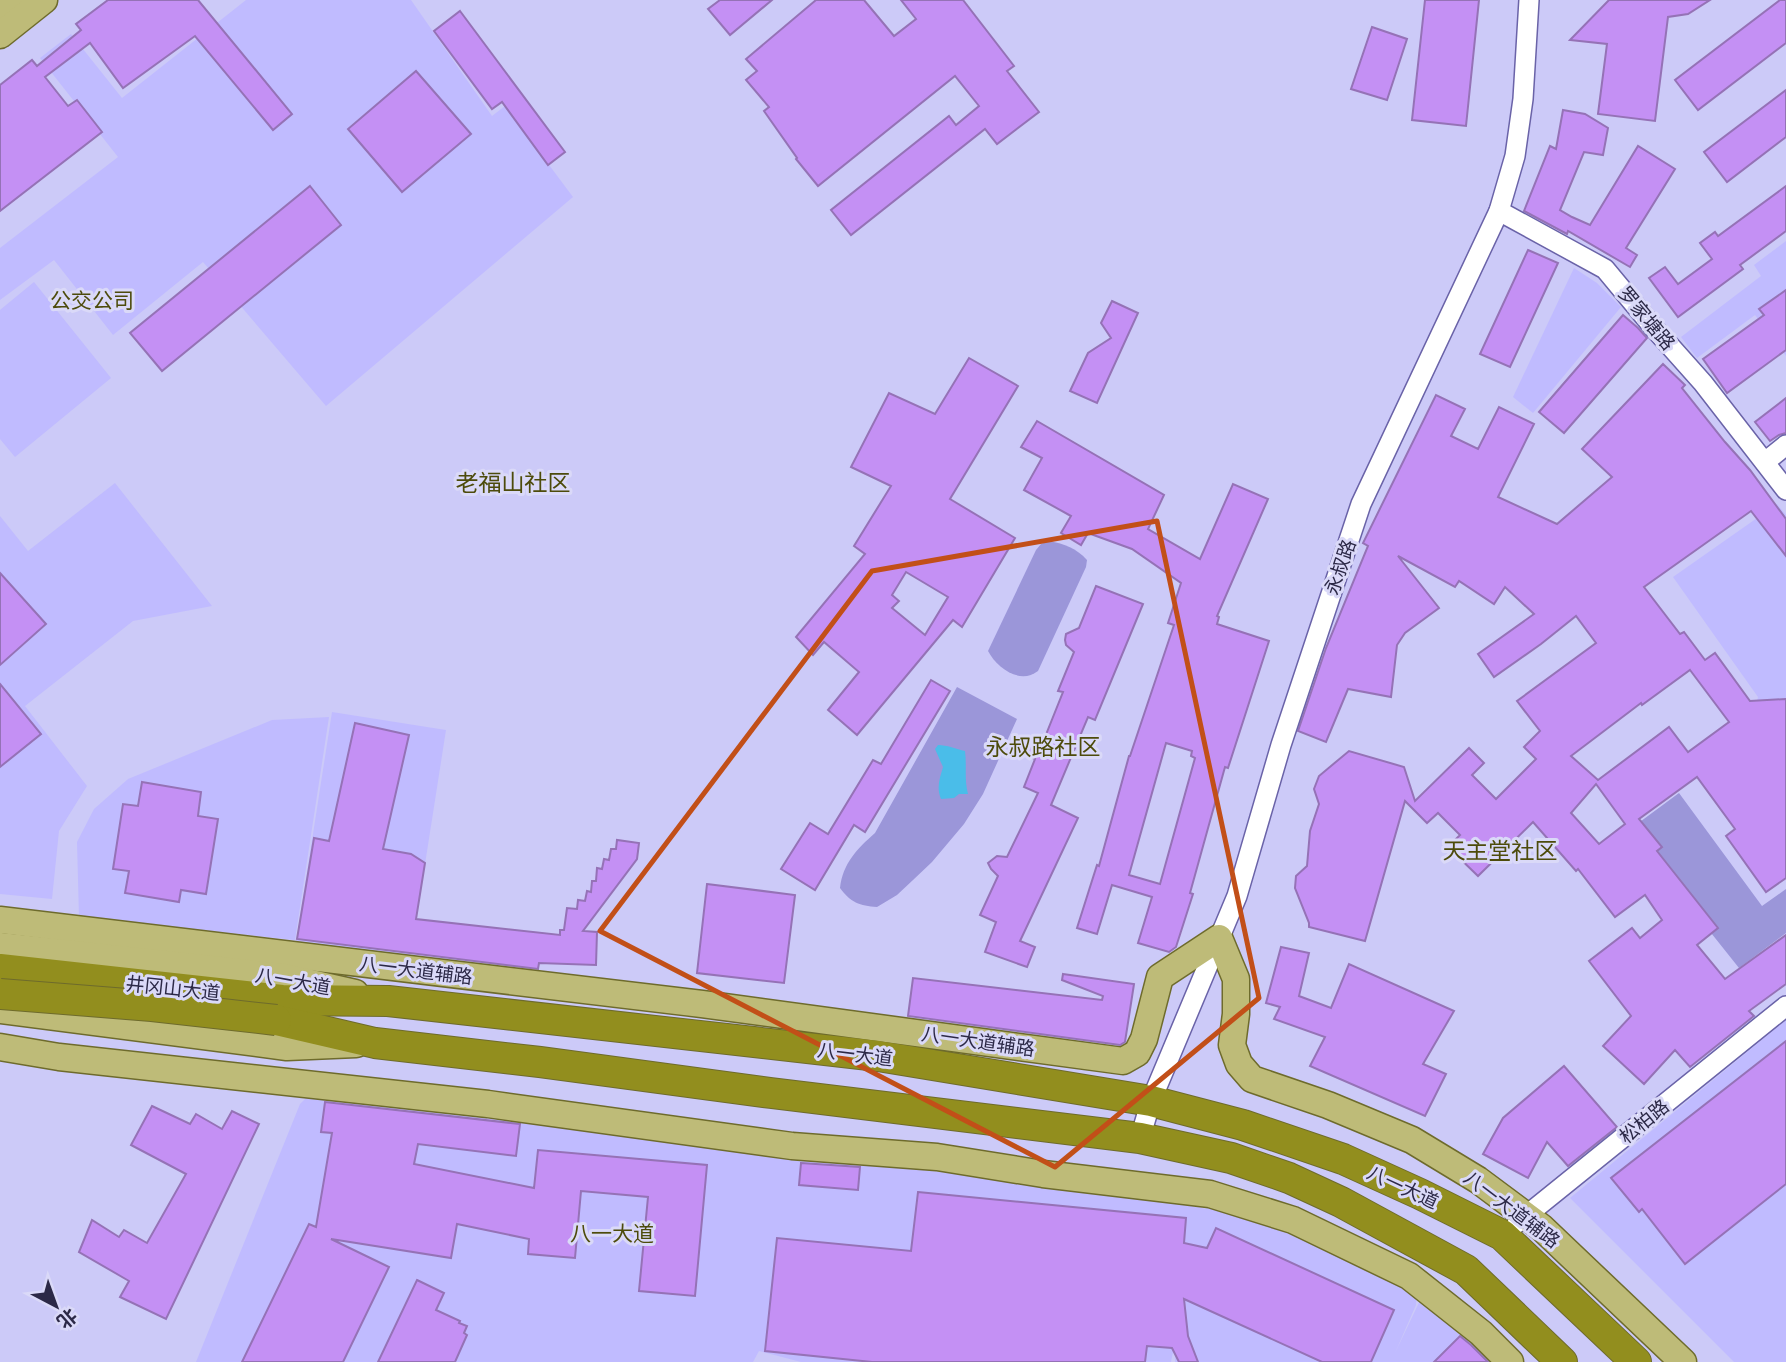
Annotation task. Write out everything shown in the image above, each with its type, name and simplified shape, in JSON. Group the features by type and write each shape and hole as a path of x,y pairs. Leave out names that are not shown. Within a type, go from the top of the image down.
{"highway":[{"name":"井冈山大道","path":"0,969 279,1010 375,1043"},
{"name":"井冈山大道","path":"0,994 152,1006 279,1010 388,1001"},
{"name":"八一大道","path":"388,1001 878,1056 1151,1101 1243,1125 1343,1159 1502,1236 1636,1362"},
{"path":"375,1043 1140,1138 1231,1158 1289,1178 1342,1202 1466,1270 1562,1362"}],"main road":[{"path":"0,10 13,0"},
{"path":"0,34 44,0"},
{"name":"八一大道辅路","path":"0,920 702,1004 1123,1061 1138,1053 1160,977 1219,938 1236,979 1236,1014 1232,1045 1239,1064 1252,1079 1328,1105 1412,1140 1478,1180 1541,1227 1683,1362"},
{"name":"八一大道","path":"0,946 284,977 388,1001"},
{"path":"0,1010 288,1047 375,1043"},
{"path":"0,1047 59,1057 488,1104 792,1146 937,1157 1043,1174 1210,1194 1293,1220 1409,1276 1481,1333 1510,1362"}],"street":[{"name":"永叔路","path":"1140,1138 1151,1101 1237,896 1281,745 1361,504 1499,211 1515,156 1523,99 1529,0"},
{"name":"罗家塘路","path":"1499,211 1605,269 1703,383 1786,491"},
{"path":"1765,462 1786,445"},
{"name":"松柏路","path":"1502,1236 1786,1006"}],"highlighted area":[{"path":"1157,521 1259,998 1055,1167 600,931 872,571"}],"shaded area":[{"path":"246,0 411,0 492,116 505,106 573,197 326,406 203,262 113,335 54,260 0,300 0,248 118,157 40,58 71,34 122,98"},
{"path":"1786,241 1786,356 1755,315 1697,358 1681,337 1761,276 1754,265"},
{"path":"1574,268 1597,283 1621,307 1533,413 1513,397"},
{"path":"34,282 111,378 15,457 0,439 0,310"},
{"path":"115,483 212,606 133,621 25,706 87,786 59,831 52,899 0,894 0,516 28,551"},
{"path":"1777,504 1786,515 1786,749 1751,729 1758,697 1673,577"},
{"path":"1049,541 1079,552 1087,560 1086,567 1038,671 1031,675 1017,675 1003,668 988,651 1036,550"},
{"path":"957,687 1017,719 983,794 964,824 932,862 897,895 877,907 856,902 840,888 844,871 857,851 875,833"},
{"path":"332,712 446,730 410,960 296,943"},
{"path":"329,717 295,940 79,917 77,842 94,809 128,779 272,720"},
{"path":"1679,793 1762,906 1786,889 1786,933 1739,968 1629,830"},
{"path":"1786,1020 1786,1362 1734,1362 1570,1198"},
{"path":"312,1092 1182,1203 1206,1209 1208,1203 1290,1230 1417,1291 1416,1305 1395,1353 1424,1292 1505,1362 1175,1362 1176,1348 1171,1362 801,1362 759,1351 753,1362 196,1362 300,1104"}],"water":[{"path":"938,745 965,751 968,794 941,799 939,787 943,767 935,749"}],"building":[{"path":"108,0 198,0 292,114 273,130 195,36 123,88 90,43 45,77 68,106 77,100 102,132 0,211 0,85 32,60 37,66 81,30 76,24"},
{"path":"720,0 772,0 730,35 708,9"},
{"path":"816,0 864,0 894,36 916,19 901,0 963,0 1014,66 1007,71 1039,112 997,144 985,129 851,235 831,210 949,116 956,125 979,106 955,76 818,186 764,111 769,107 746,80 757,71 746,59"},
{"path":"1425,0 1479,0 1466,126 1412,120"},
{"path":"1609,0 1710,0 1688,14 1668,17 1655,121 1598,114 1607,44 1570,40"},
{"path":"1780,0 1786,0 1786,43 1698,110 1675,80"},
{"path":"460,11 565,152 548,165 502,102 492,109 434,31"},
{"path":"1372,27 1407,39 1387,100 1351,89"},
{"path":"416,71 471,134 402,192 348,129"},
{"path":"1786,90 1786,137 1727,182 1704,152"},
{"path":"1563,110 1585,114 1608,128 1603,155 1584,152 1560,210 1572,217 1590,225 1638,146 1675,169 1626,248 1637,255 1630,267 1568,231 1567,234 1524,211 1550,146 1556,149"},
{"path":"310,186 341,225 162,371 130,333"},
{"path":"1786,186 1786,231 1740,265 1743,269 1678,317 1649,278 1665,267 1678,284 1712,259 1700,243 1715,232 1718,236"},
{"path":"1528,250 1558,263 1510,367 1480,354"},
{"path":"1786,290 1786,350 1727,393 1703,359 1764,315 1759,309"},
{"path":"1112,301 1138,313 1097,403 1070,391 1088,353 1111,338 1101,323"},
{"path":"1623,315 1647,338 1564,433 1539,412"},
{"path":"969,358 1018,386 950,499 1015,538 962,627 953,620 857,735 828,710 859,672 824,642 813,655 796,637 865,554 854,546 891,486 851,467 889,393 935,414","holes":["906,572 948,597 925,635 892,608 899,601 892,595"]},
{"path":"1663,364 1685,385 1682,388 1750,470 1786,519 1786,556 1751,511 1644,587 1680,634 1684,632 1705,660 1715,653 1750,701 1786,699 1786,878 1766,892 1726,836 1735,829 1697,777 1639,819 1662,847 1657,851 1718,928 1697,945 1725,979 1786,935 1786,984 1749,1011 1754,1016 1690,1067 1675,1050 1644,1084 1603,1046 1631,1016 1589,961 1632,928 1640,938 1662,920 1645,895 1615,917 1578,869 1576,871 1533,822 1478,876 1448,847 1460,835 1438,813 1427,823 1405,801 1365,941 1309,927 1295,888 1296,876 1307,866 1310,831 1319,804 1314,789 1319,776 1349,751 1404,767 1415,801 1469,748 1484,763 1472,775 1496,799 1536,759 1524,747 1540,731 1517,701 1596,643 1576,616 1494,677 1478,654 1534,614 1505,587 1494,604 1459,581 1455,587 1398,556 1439,608 1405,633 1397,645 1391,697 1348,689 1326,742 1298,731 1326,648 1368,546 1363,543 1436,395 1465,409 1451,436 1478,449 1499,407 1534,424 1498,497 1557,524 1612,477 1582,449","holes":["1690,670 1729,722 1688,752 1669,727 1598,780 1571,756","1596,784 1625,824 1599,844 1571,813"]},
{"path":"1786,398 1786,433 1770,441 1755,422"},
{"path":"1037,421 1164,495 1148,529 1200,559 1233,484 1268,499 1217,616 1217,624 1269,641 1228,768 1225,767 1190,893 1193,894 1176,947 1169,952 1138,943 1152,897 1112,885 1097,934 1077,928 1097,865 1099,866 1129,756 1174,625 1168,623 1181,583 1132,549 1088,533 1081,545 1061,533 1071,516 1024,490 1042,458 1021,447","holes":["1166,743 1192,751 1191,756 1195,758 1160,884 1129,875"]},
{"path":"0,573 46,624 0,665"},
{"path":"1096,586 1143,604 1095,720 1088,717 1051,805 1078,818 1020,941 1035,947 1027,967 985,952 996,922 980,915 998,876 988,863 997,856 1007,857 1038,793 1024,787 1035,759 1020,750 1021,742 1029,737 1043,742 1063,692 1058,691 1074,652 1066,645 1066,634 1079,628"},
{"path":"931,680 950,691 865,832 854,825 815,890 781,869 810,823 828,834 873,760 881,764"},
{"path":"0,684 41,734 0,767"},
{"path":"355,723 409,735 383,849 411,854 425,863 416,919 560,935 560,930 564,930 567,908 577,909 578,900 585,901 587,891 591,892 592,881 596,881 597,868 602,869 604,859 609,860 611,849 616,849 617,840 639,843 637,859 583,931 597,932 596,965 539,963 538,969 297,939 314,838 329,841"},
{"path":"142,782 201,792 198,816 218,819 206,894 181,890 179,902 125,893 129,871 113,869 123,804 138,806"},
{"path":"707,884 795,895 784,983 697,973"},
{"path":"1281,947 1309,953 1299,996 1331,1008 1349,964 1454,1011 1423,1064 1446,1074 1425,1116 1310,1066 1325,1037 1274,1019 1280,1007 1266,1003"},
{"path":"1063,974 1134,984 1125,1042 1120,1045 908,1016 913,978 1102,1000 1103,996 1062,980"},
{"path":"1786,1041 1786,1184 1685,1264 1642,1209 1639,1212 1611,1178"},
{"path":"1564,1066 1617,1127 1568,1166 1547,1142 1528,1178 1483,1154 1503,1118"},
{"path":"325,1102 520,1124 516,1156 418,1144 414,1164 534,1188 538,1150 707,1165 695,1296 639,1291 648,1197 581,1191 575,1258 528,1254 529,1239 457,1224 451,1258 331,1239 389,1267 343,1362 242,1362 309,1224 316,1227 332,1133 321,1132"},
{"path":"152,1106 190,1124 196,1114 222,1129 232,1111 259,1124 166,1319 120,1297 129,1281 79,1252 92,1220 119,1237 124,1230 147,1243 186,1174 131,1145"},
{"path":"801,1163 860,1167 858,1190 799,1185"},
{"path":"918,1192 1186,1218 1184,1243 1207,1248 1216,1228 1394,1310 1371,1362 1322,1362 1184,1299 1188,1336 1198,1362 1179,1362 1172,1348 1147,1346 1145,1362 872,1362 765,1351 777,1238 911,1251"},
{"path":"417,1280 444,1293 436,1310 467,1326 464,1333 467,1335 455,1362 378,1362"},
{"path":"1460,1336 1471,1345 1488,1362 1434,1362"}],"district":[{"name":"公交公司","path":"92,301"},
{"name":"老福山社区","path":"513,483"},
{"name":"永叔路社区","path":"1043,747"},
{"name":"天主堂社区","path":"1500,851"},
{"name":"八一大道","path":"612,1234"}]}
